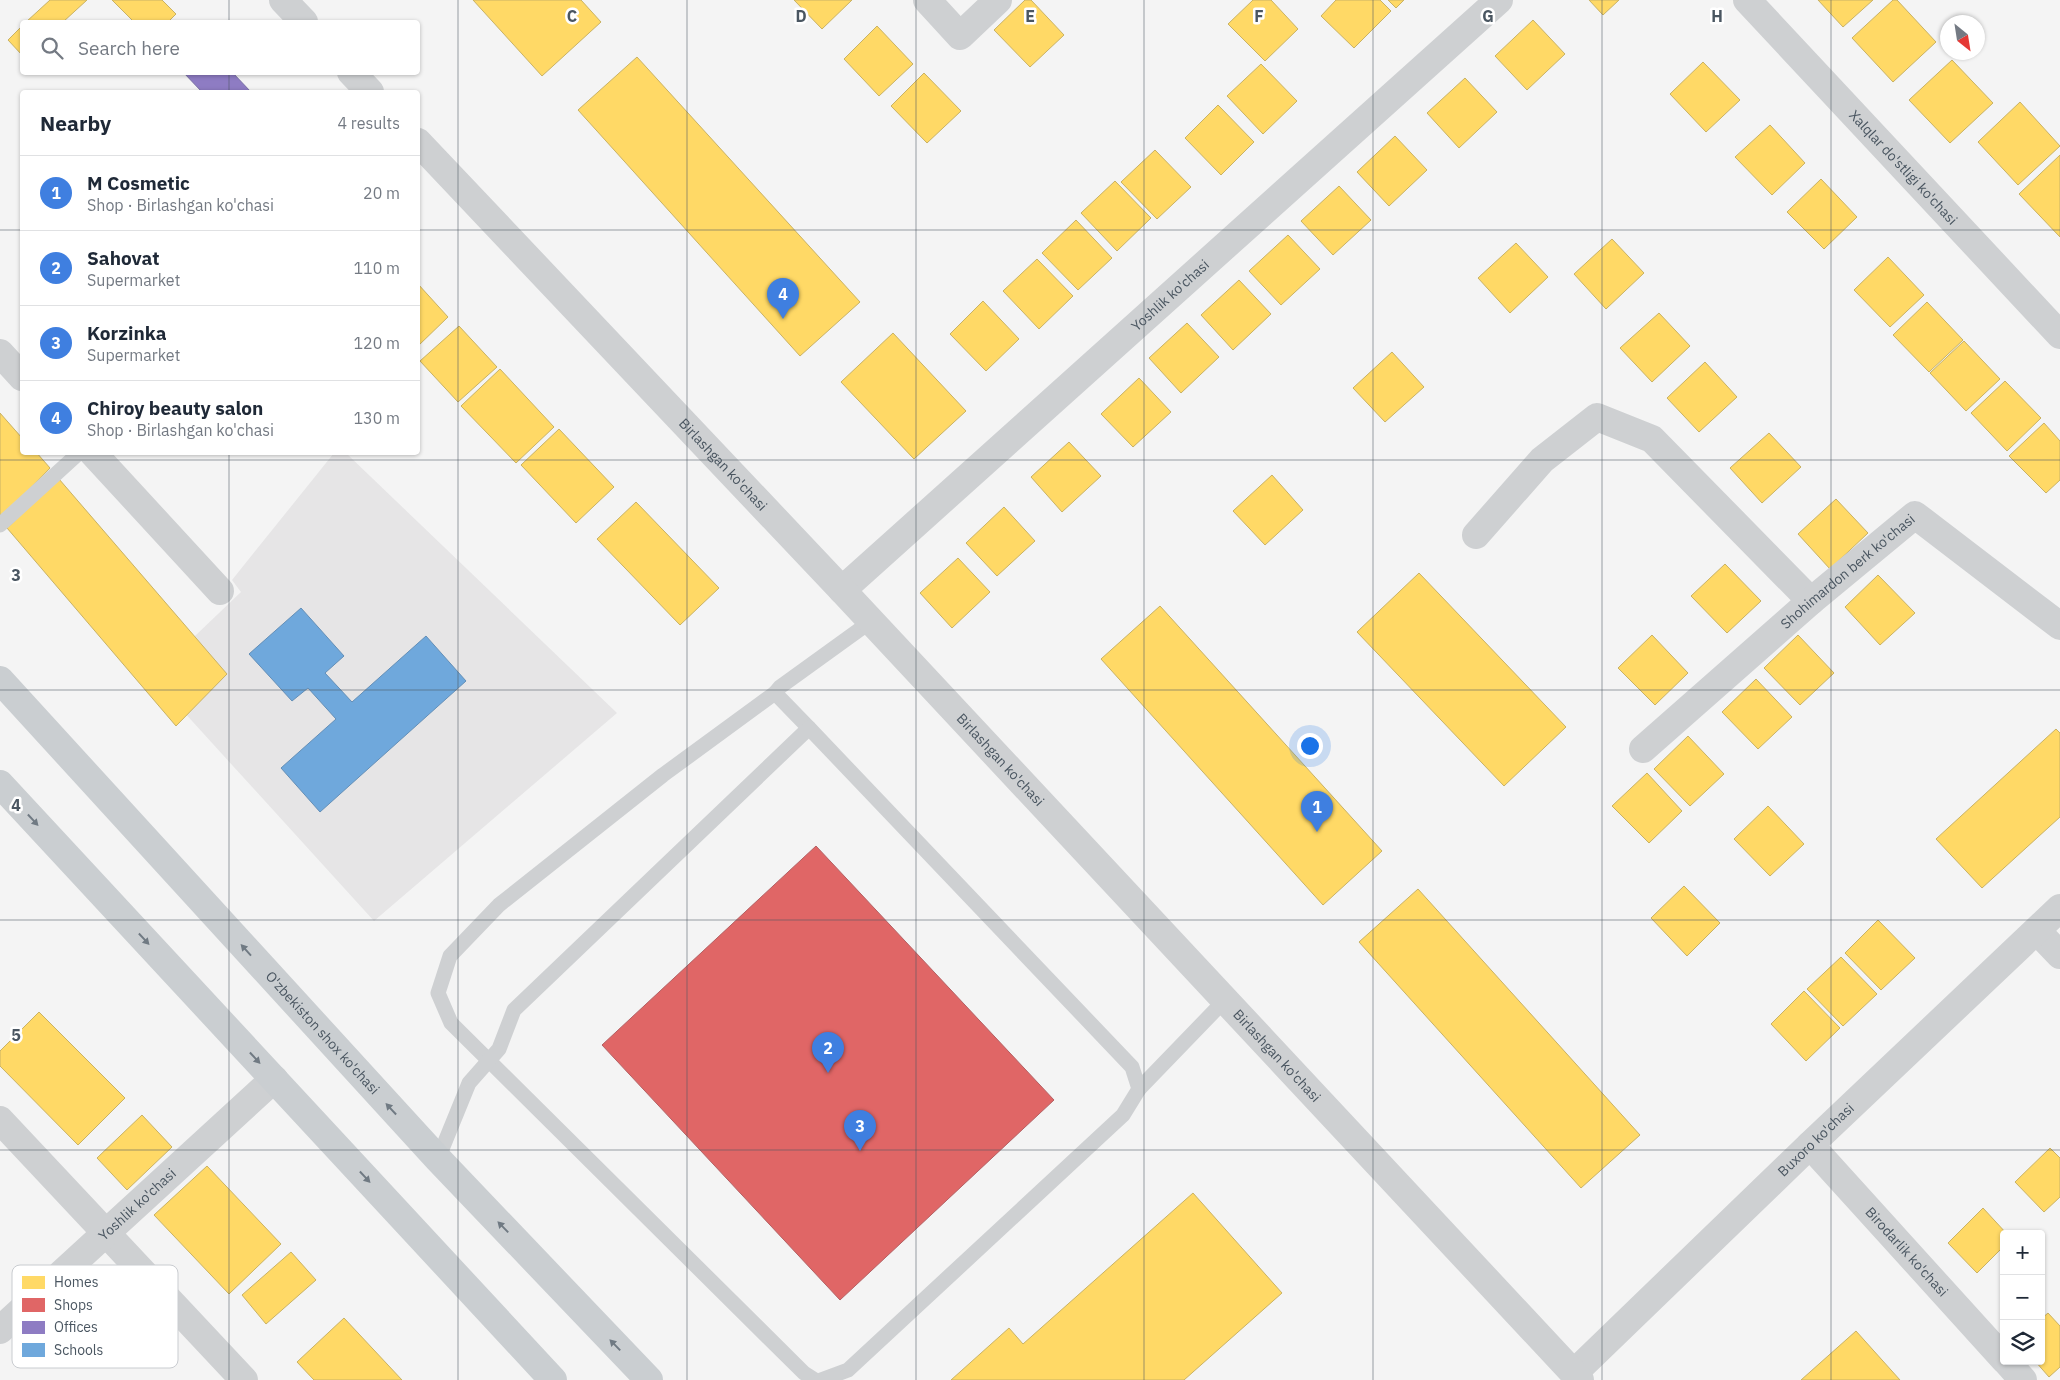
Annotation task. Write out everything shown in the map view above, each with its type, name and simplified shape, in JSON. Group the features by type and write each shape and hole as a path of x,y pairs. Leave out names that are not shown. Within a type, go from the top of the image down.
{"main road":[{"name":"O'zbekiston shox ko'chasi","path":"0,680 438,1159 649,1380"},
{"path":"0,784 554,1380"}],"street":[{"path":"283,0 302,20"},
{"path":"927,0 960,36 998,0"},
{"name":"Yoshlik ko'chasi","path":"842,590 1499,0"},
{"name":"Xalqlar do'stligi ko'chasi","path":"1747,0 2060,335"},
{"path":"355,75 368,90"},
{"name":"Birlashgan ko'chasi","path":"420,144 842,590 1577,1377"},
{"path":"0,353 20,375"},
{"path":"1476,536 1542,460 1597,417 1652,439 1811,601"},
{"path":"95,455 220,591"},
{"name":"Shohimardon berk ko'chasi","path":"1643,749 1811,601 1915,516 2060,626"},
{"name":"Buxoro ko'chasi","path":"1577,1377 1810,1145 2038,931 2060,908"},
{"path":"2038,931 2060,956"},
{"name":"Yoshlik ko'chasi","path":"71,1265 274,1079"},
{"path":"0,1120 136,1265"},
{"name":"Birodarlik ko'chasi","path":"1810,1145 2000,1354"},
{"path":"178,1310 244,1380"},
{"name":"Yoshlik ko'chasi","path":"0,1330 12,1319"},
{"name":"Birodarlik ko'chasi","path":"2010,1365 2023,1380"}],"lane":[{"path":"0,525 77,455"},
{"path":"815,1380 804,1373 451,1023 438,993 450,956 499,905 663,775 870,622"},
{"path":"775,693 1132,1067 1138,1089"},
{"path":"438,1159 469,1083 499,1048 514,1010 809,728"},
{"path":"821,1380 848,1370 1123,1115 1138,1089 1225,1000"}],"shaded area":[{"path":"332,455 348,455 617,713 374,921 152,677 241,592 232,580"}],"building: Homes":[{"path":"50,0 87,0 65,20 28,20"},
{"path":"112,0 162,0 176,14 170,20 132,20"},
{"path":"473,0 581,0 601,22 542,76"},
{"path":"794,0 852,0 822,29"},
{"path":"1025,0 1031,0 1064,35 1030,67 994,30"},
{"path":"1253,0 1271,0 1298,29 1265,61 1228,24"},
{"path":"1336,0 1380,0 1391,11 1354,48 1321,16"},
{"path":"1388,0 1404,0 1396,8"},
{"path":"1589,0 1619,0 1603,15"},
{"path":"1818,0 1873,0 1843,27"},
{"path":"1893,0 1897,0 1936,42 1893,82 1852,38"},
{"path":"1533,20 1565,54 1527,90 1495,56"},
{"path":"877,26 913,64 879,96 844,59"},
{"path":"20,28 20,53 8,40"},
{"path":"637,57 860,302 800,356 578,110"},
{"path":"1952,60 1993,103 1950,143 1909,100"},
{"path":"1703,62 1740,100 1706,132 1670,94"},
{"path":"1261,64 1297,101 1263,134 1227,96"},
{"path":"924,73 961,111 927,143 891,106"},
{"path":"1465,78 1497,112 1459,148 1427,113"},
{"path":"2020,102 2060,146 2018,185 1978,142"},
{"path":"1218,105 1254,142 1221,175 1185,138"},
{"path":"1770,125 1805,163 1772,195 1735,157"},
{"path":"1395,136 1427,170 1389,206 1357,172"},
{"path":"1155,150 1191,187 1157,219 1121,182"},
{"path":"2060,155 2060,237 2019,194"},
{"path":"1821,179 1857,217 1824,249 1787,212"},
{"path":"1115,181 1151,218 1117,251 1081,213"},
{"path":"1339,186 1371,220 1333,255 1301,221"},
{"path":"1076,220 1112,258 1078,290 1042,253"},
{"path":"1288,235 1320,269 1281,305 1249,271"},
{"path":"1612,239 1644,273 1606,309 1574,274"},
{"path":"1516,243 1548,277 1510,313 1478,278"},
{"path":"1888,257 1924,295 1890,327 1854,290"},
{"path":"1037,259 1073,296 1039,329 1003,291"},
{"path":"1239,280 1271,314 1233,350 1201,315"},
{"path":"420,286 448,317 420,344"},
{"path":"983,301 1019,339 986,371 950,334"},
{"path":"1927,302 1963,340 1929,372 1893,335"},
{"path":"1659,313 1690,346 1652,382 1620,348"},
{"path":"1187,323 1219,357 1181,393 1149,358"},
{"path":"459,326 497,367 458,402 420,361"},
{"path":"893,333 966,411 914,459 841,382"},
{"path":"1964,341 2000,379 1966,411 1930,373"},
{"path":"1392,352 1424,387 1385,422 1353,388"},
{"path":"1705,362 1737,397 1699,432 1667,398"},
{"path":"500,369 554,427 516,463 461,406"},
{"path":"1139,378 1171,412 1133,447 1101,414"},
{"path":"2005,381 2041,418 2007,451 1971,413"},
{"path":"0,413 20,436 20,455 39,455 50,468 3,517 0,514"},
{"path":"2044,423 2060,441 2060,480 2046,493 2009,456"},
{"path":"559,429 614,487 576,523 521,465"},
{"path":"1769,433 1801,467 1762,503 1730,468"},
{"path":"1069,442 1101,476 1062,512 1031,477"},
{"path":"1272,475 1303,510 1265,545 1233,511"},
{"path":"59,479 227,674 176,726 7,528"},
{"path":"1836,499 1868,533 1830,569 1798,534"},
{"path":"636,502 719,588 680,625 597,539"},
{"path":"1004,507 1035,541 997,576 966,543"},
{"path":"958,558 990,592 952,628 920,593"},
{"path":"1725,564 1761,601 1727,633 1691,596"},
{"path":"1419,573 1566,727 1504,786 1357,632"},
{"path":"1878,575 1915,613 1880,645 1845,607"},
{"path":"1160,606 1382,851 1323,905 1101,659"},
{"path":"1652,635 1688,673 1655,705 1618,668"},
{"path":"1798,635 1834,673 1800,705 1764,668"},
{"path":"1756,679 1792,717 1758,749 1722,712"},
{"path":"2056,729 2060,733 2060,817 1982,888 1936,839"},
{"path":"1688,736 1724,774 1690,806 1654,769"},
{"path":"1647,773 1682,811 1649,843 1612,806"},
{"path":"1768,806 1804,844 1770,876 1734,839"},
{"path":"1684,886 1720,923 1687,956 1651,918"},
{"path":"1418,889 1640,1135 1581,1188 1359,942"},
{"path":"1878,920 1915,958 1881,990 1845,953"},
{"path":"1841,957 1877,994 1843,1026 1807,989"},
{"path":"1804,991 1840,1028 1806,1061 1771,1024"},
{"path":"39,1012 125,1098 78,1145 0,1066 0,1051"},
{"path":"142,1115 172,1147 127,1190 97,1158"},
{"path":"2050,1148 2060,1158 2060,1197 2044,1212 2015,1182"},
{"path":"207,1166 281,1244 229,1294 154,1215"},
{"path":"1193,1193 1282,1293 1184,1380 951,1380 1009,1328 1023,1344"},
{"path":"1983,1208 2003,1230 2000,1230 2000,1250 1977,1273 1948,1243"},
{"path":"291,1252 316,1280 266,1324 242,1295"},
{"path":"2048,1313 2060,1326 2060,1367 2049,1377 2038,1365 2045,1365 2045,1316"},
{"path":"344,1318 402,1380 314,1380 297,1362"},
{"path":"1856,1331 1900,1380 1801,1380"}],"building: Shops":[{"path":"816,846 1054,1100 840,1300 602,1045"}],"building: Offices":[{"path":"186,75 235,75 249,90 200,90"}],"building: Schools":[{"path":"301,608 344,656 325,673 352,702 426,636 466,681 320,812 281,768 336,719 308,688 292,701 249,654"}],"place":[{"name":"Chiroy beauty salon","path":"783,319"},
{"name":"M Cosmetic","path":"1317,832"},
{"name":"Sahovat","path":"828,1073"},
{"name":"Korzinka","path":"860,1151"}]}
